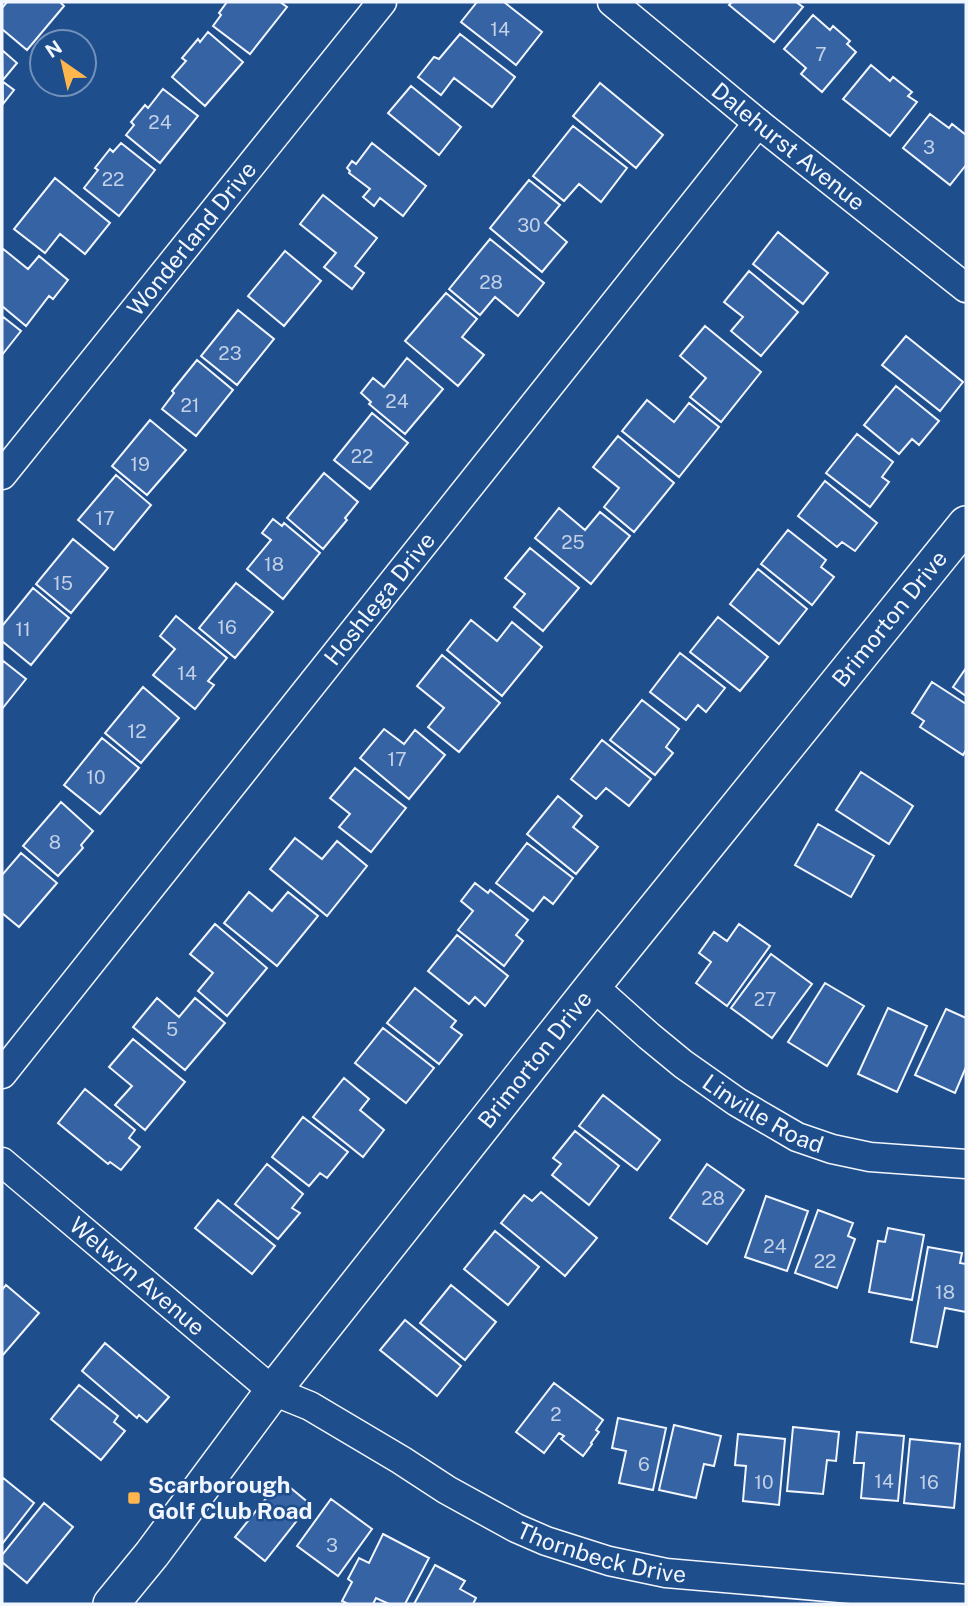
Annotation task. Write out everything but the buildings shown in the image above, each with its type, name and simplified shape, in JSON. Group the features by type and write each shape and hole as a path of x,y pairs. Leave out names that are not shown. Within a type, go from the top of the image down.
{"street":[{"name":"Wonderland Drive","path":"2,475 382,2"},
{"name":"Dalehurst Avenue","path":"612,2 966,289"},
{"name":"Hoshlega Drive","path":"2,1074 758,123"},
{"name":"Brimorton Drive","path":"111,1604 152,1554 273,1391 593,986 966,524"},
{"name":"Linville Road","path":"593,986 683,1064 737,1102 797,1137 832,1149 870,1157 966,1164"},
{"name":"Welwyn Avenue","path":"2,1162 273,1391"},
{"name":"Thornbeck Drive","path":"273,1391 310,1406 447,1490 516,1528 546,1541 609,1561 666,1573 966,1599"}],"place":[{"name":"Scarborough Golf Club Road","path":"134,1498"}]}
